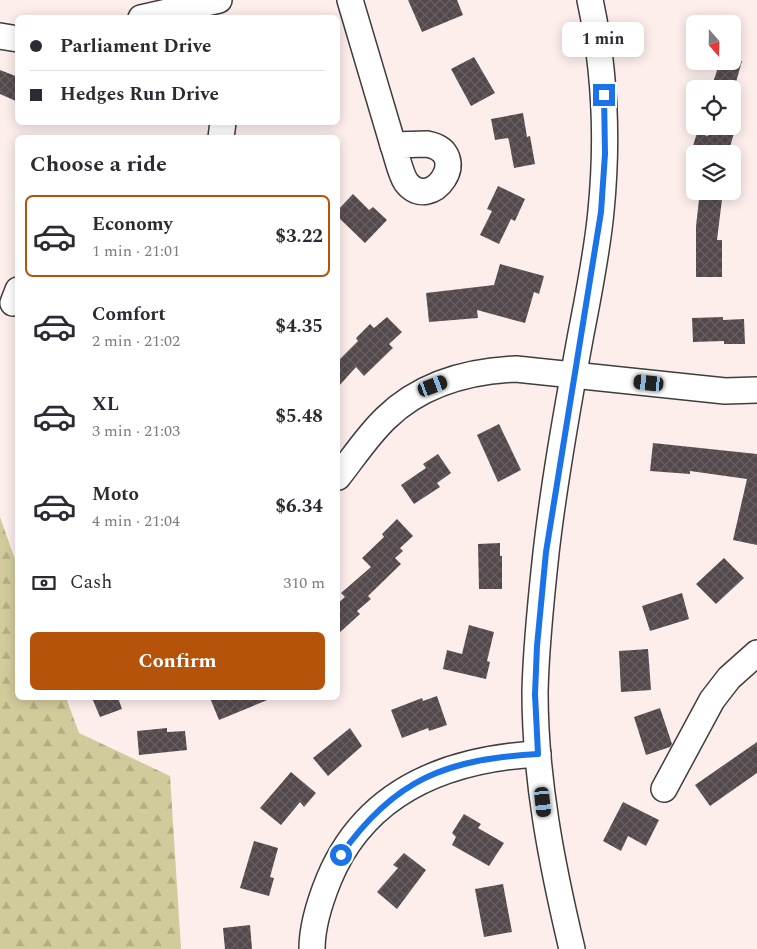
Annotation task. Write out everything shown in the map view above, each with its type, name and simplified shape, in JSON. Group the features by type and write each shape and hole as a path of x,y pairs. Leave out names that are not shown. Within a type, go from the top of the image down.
{"street":[{"path":"350,0 393,145"},
{"path":"572,949 555,879 545,818 538,754 535,694 546,552 601,212 605,154 604,95 596,29 590,0"},
{"path":"157,15 211,5"},
{"path":"0,36 15,38"},
{"path":"340,475 386,418 414,397 433,386 460,376 488,370 516,369 725,391 757,390"},
{"path":"664,788 712,700 729,678 757,653"},
{"path":"312,949 316,916 332,871 358,830 375,812 408,786 441,771 475,761 510,755 538,754"}],"green space":[{"path":"0,517 15,559 15,700 67,700 79,733 170,776 181,949 0,949"}],"building":[{"path":"408,0 457,0 463,15 422,32"},
{"path":"474,57 495,93 471,106 451,69"},
{"path":"0,70 15,76 15,101 0,94"},
{"path":"717,70 739,70 737,80 714,80"},
{"path":"523,113 527,137 530,136 535,164 514,168 508,138 495,140 491,119"},
{"path":"696,135 733,135 731,145 693,145"},
{"path":"498,186 525,199 515,221 511,219 499,244 480,235 492,211 487,209"},
{"path":"353,194 369,210 373,207 387,220 365,243 340,219 340,208"},
{"path":"699,200 722,200 717,240 722,240 722,277 696,277 696,226"},
{"path":"500,264 544,276 539,294 534,292 525,323 477,310 478,318 429,322 426,293 494,285"},
{"path":"387,317 402,332 389,344 393,348 364,376 356,367 340,385 340,359 358,341 356,338 370,324 374,328"},
{"path":"723,317 723,320 744,319 745,344 724,344 724,341 693,342 692,318"},
{"path":"499,424 521,470 498,482 477,435"},
{"path":"653,443 757,454 757,545 733,540 747,479 690,471 690,474 650,471"},
{"path":"438,454 451,473 437,483 440,487 414,504 401,485 426,468 423,464"},
{"path":"397,519 413,536 400,548 403,551 395,558 401,564 368,596 371,599 357,611 360,614 340,632 340,601 345,597 341,593 371,567 362,558 384,537 382,534"},
{"path":"500,543 502,589 479,589 478,544"},
{"path":"724,558 744,578 716,604 696,584"},
{"path":"682,593 689,619 650,631 642,606"},
{"path":"469,625 494,632 487,661 490,662 486,679 443,669 447,650 462,654"},
{"path":"648,649 651,690 621,692 619,651"},
{"path":"437,696 447,725 429,731 428,728 402,738 391,710 422,698 423,701"},
{"path":"93,700 119,700 122,709 100,717"},
{"path":"211,700 267,700 219,720"},
{"path":"660,708 672,744 670,747 646,755 634,717"},
{"path":"167,728 167,732 185,731 187,750 139,755 137,731"},
{"path":"350,728 362,746 328,776 313,758"},
{"path":"757,742 757,773 710,806 695,785"},
{"path":"291,772 316,793 304,807 300,802 281,825 260,808"},
{"path":"623,802 659,820 646,846 628,836 621,851 603,841"},
{"path":"464,814 481,824 478,828 504,843 489,866 452,845 456,837 452,833"},
{"path":"254,841 278,848 270,877 274,878 269,896 240,888"},
{"path":"404,853 426,870 397,909 377,892 398,868 393,865"},
{"path":"503,884 512,932 484,937 475,889"},
{"path":"250,925 252,949 225,949 223,928"}],"route":[{"path":"341,855 358,830 375,812 408,786 441,771 475,761 510,755 538,754 535,694 537,646 544,571 601,212 605,154 604,95"}]}
